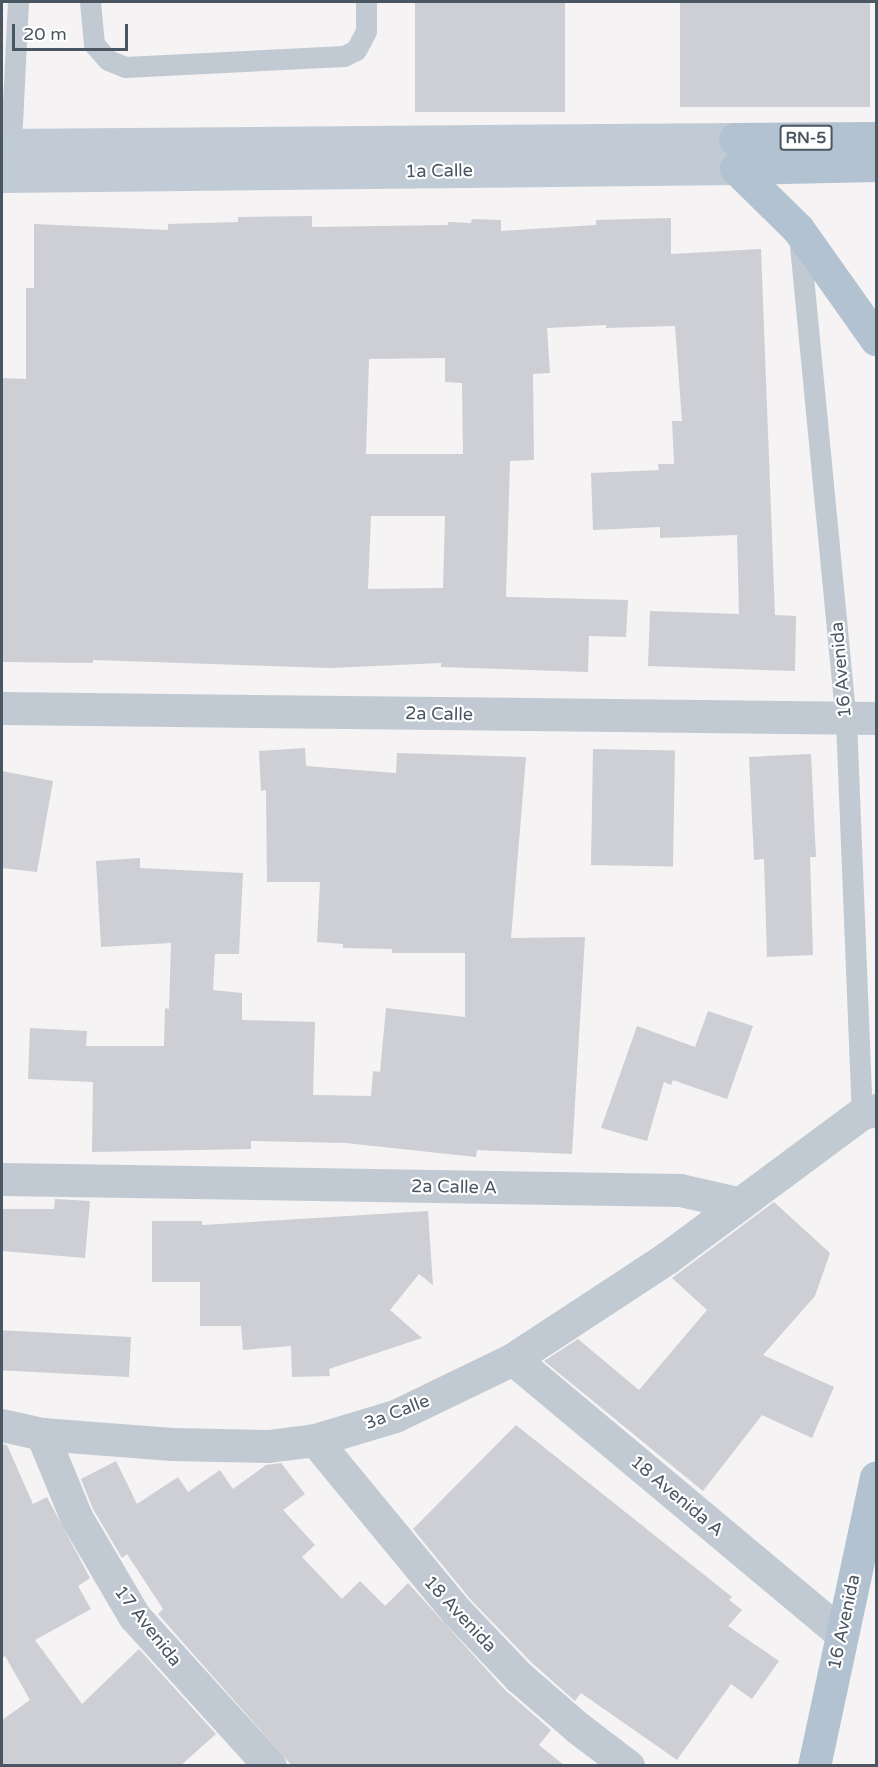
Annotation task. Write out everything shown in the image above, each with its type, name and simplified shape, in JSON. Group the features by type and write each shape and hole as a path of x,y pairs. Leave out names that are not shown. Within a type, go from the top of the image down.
{"main road":[{"name":"1a Calle","path":"2,176 736,153 876,138"},
{"name":"1a Calle","path":"6,145 736,153 876,165"},
{"path":"736,153 798,229 876,339"},
{"name":"16 Avenida","path":"814,1766 876,1478"}],"street":[{"name":"2a Calle","path":"2,708 861,719"},
{"path":"737,1203 869,1112"},
{"name":"2a Calle A","path":"2,1179 680,1190 737,1203"},
{"name":"3a Calle","path":"2,1425 42,1434 218,1446 268,1446 315,1440 395,1416 513,1359 668,1257 737,1203"},
{"name":"18 Avenida A","path":"513,1359 841,1634"},
{"name":"17 Avenida","path":"42,1434 76,1517 134,1616 270,1766"},
{"name":"18 Avenida","path":"315,1440 457,1612 519,1677 578,1728 628,1766"}],"lane":[{"path":"6,145 18,2"},
{"path":"90,2 94,44 108,60 125,67 344,56 361,42 366,2"},
{"name":"16 Avenida","path":"798,229 861,719 869,1112"}],"building":[{"path":"415,2 565,2 565,112 415,112"},
{"path":"680,2 870,2 870,107 680,107"},
{"path":"312,216 312,227 448,225 448,222 471,223 472,219 501,220 501,231 596,225 596,220 671,218 671,254 761,249 775,615 796,616 795,671 648,666 650,611 739,614 737,535 660,538 660,527 593,530 591,473 659,470 658,464 674,464 672,421 682,421 675,326 606,328 606,325 547,328 550,373 533,374 534,460 510,461 506,597 628,600 626,637 589,636 588,672 441,667 441,663 330,668 93,660 93,663 2,662 2,378 26,379 26,288 34,288 34,224 168,230 168,224 238,222 238,217","holes":["445,358 445,382 462,383 463,454 366,454 369,359","371,516 445,516 443,588 368,589"]},
{"path":"305,748 306,766 396,773 397,753 526,757 511,938 585,937 572,1154 477,1150 476,1157 346,1143 251,1141 251,1149 92,1152 93,1082 28,1079 30,1028 87,1031 86,1046 164,1046 165,1008 169,1009 171,943 101,947 96,861 140,858 140,868 243,873 239,954 215,954 213,990 242,993 242,1020 315,1022 313,1095 371,1096 373,1071 380,1072 386,1008 465,1017 465,953 392,953 392,949 343,948 343,944 317,942 320,882 267,882 266,790 261,791 259,751"},
{"path":"593,749 675,750 673,866 591,865"},
{"path":"811,754 816,857 810,857 813,955 767,957 764,859 754,860 749,757"},
{"path":"2,771 53,781 37,872 2,868"},
{"path":"708,1011 753,1026 727,1099 673,1080 671,1085 664,1082 647,1141 601,1128 637,1026 695,1047"},
{"path":"55,1199 90,1201 85,1258 2,1251 2,1209 54,1209"},
{"path":"774,1202 830,1253 815,1296 763,1355 834,1387 812,1438 762,1415 703,1491 544,1361 578,1339 639,1390 707,1310 672,1278"},
{"path":"428,1211 433,1285 419,1274 390,1310 422,1338 329,1369 330,1376 292,1377 291,1346 243,1350 241,1326 200,1326 200,1282 152,1282 152,1221 202,1221 202,1225"},
{"path":"2,1330 131,1337 129,1377 2,1370"},
{"path":"516,1425 732,1597 729,1600 742,1610 728,1626 779,1661 752,1699 731,1684 677,1760 581,1693 575,1701 532,1663 471,1600 413,1529"},
{"path":"2,1444 7,1445 33,1504 47,1497 90,1578 78,1586 91,1609 35,1640 82,1704 139,1649 216,1734 180,1766 2,1766 2,1720 30,1700 5,1656 2,1658"},
{"path":"116,1461 137,1504 178,1477 188,1492 220,1470 233,1489 266,1465 281,1463 305,1494 283,1510 315,1545 302,1557 342,1599 360,1581 385,1606 408,1583 505,1690 551,1730 539,1745 565,1766 292,1766 158,1614 163,1609 127,1554 122,1558 93,1509 81,1479"}]}
